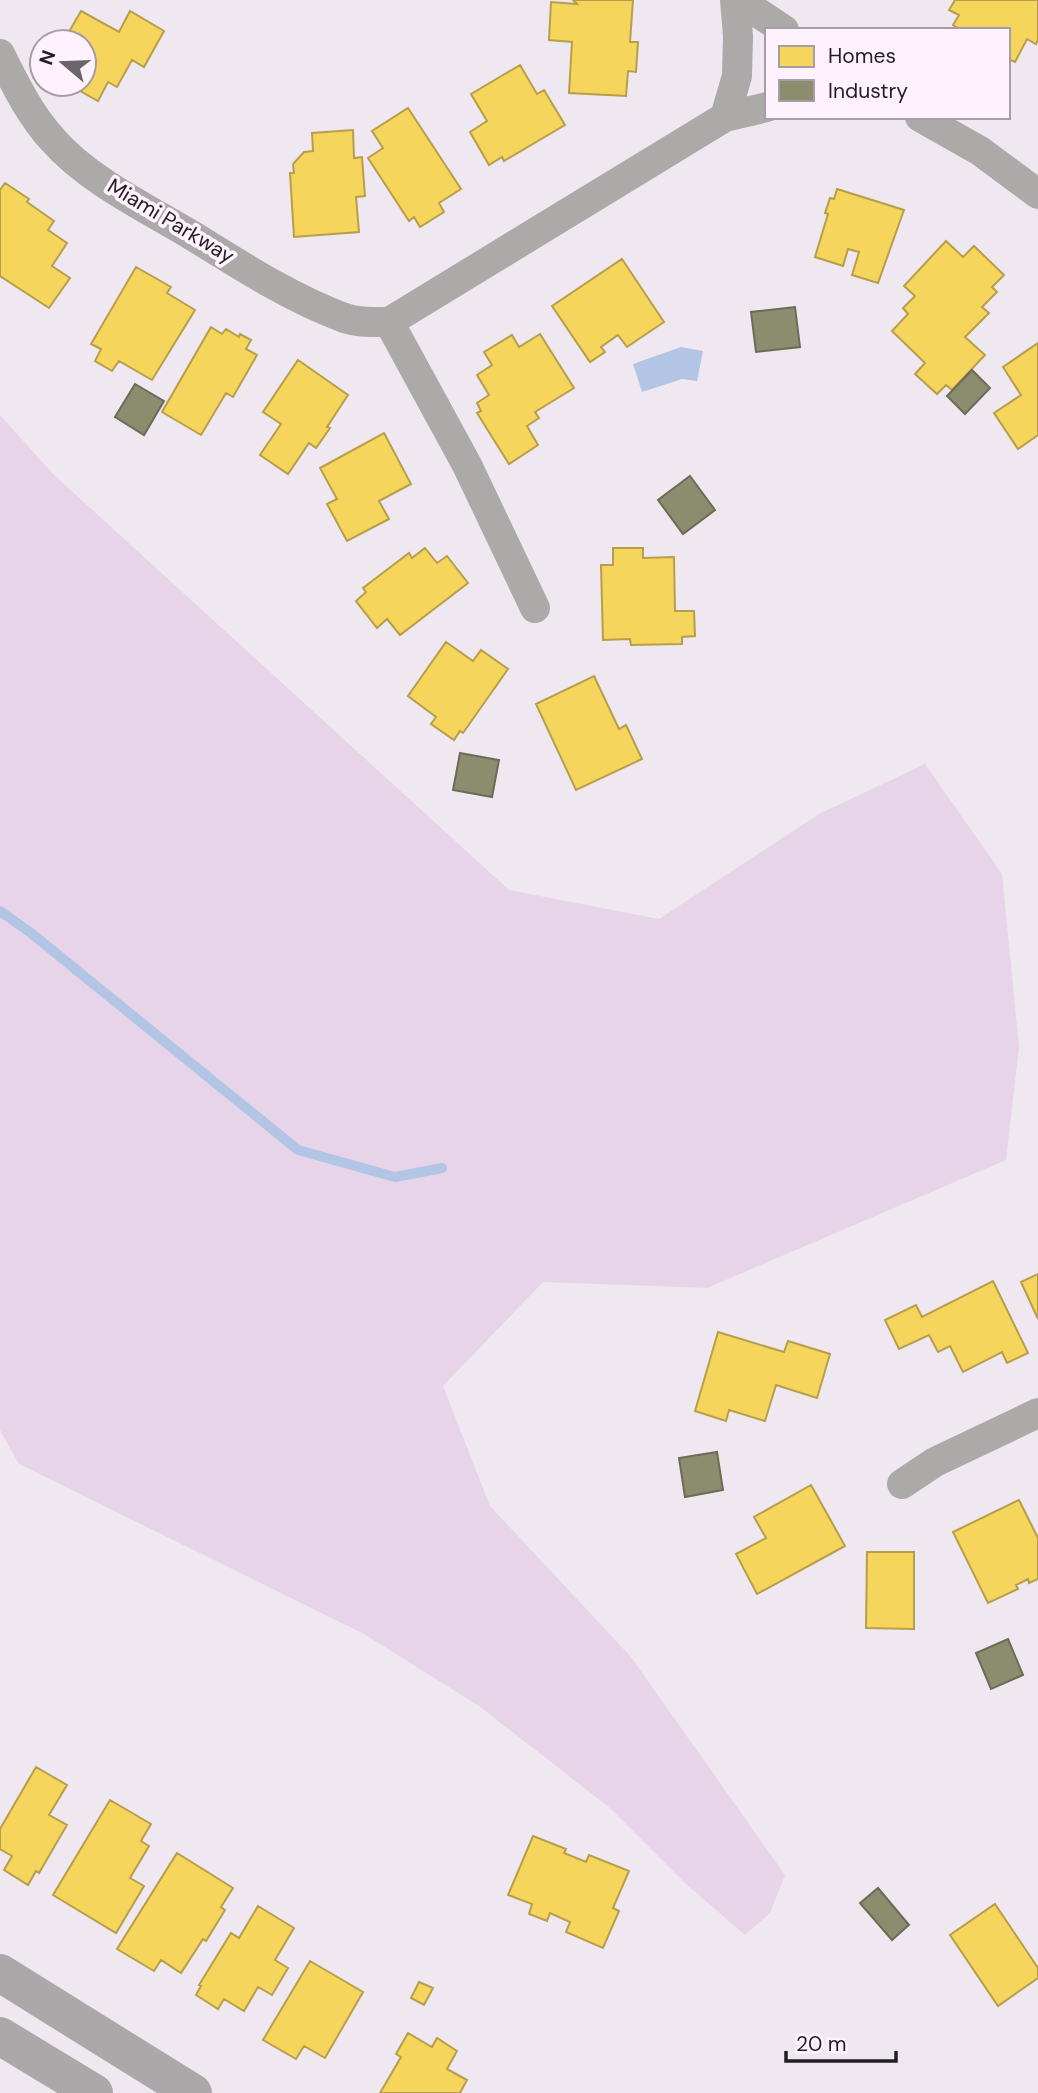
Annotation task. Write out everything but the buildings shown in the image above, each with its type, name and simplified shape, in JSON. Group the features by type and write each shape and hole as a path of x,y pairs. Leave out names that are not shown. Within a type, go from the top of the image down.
{"street":[{"path":"737,0 781,28"},
{"path":"725,117 737,76 737,0"},
{"name":"Miami Parkway","path":"0,54 34,115 53,141 82,166 143,206 307,302 344,318 389,322"},
{"path":"535,608 467,465 389,322 725,117 765,107"},
{"path":"923,119 979,151 1038,194"},
{"path":"902,1484 935,1462 1038,1413"},
{"path":"0,1973 193,2093"},
{"path":"0,2036 94,2093"}],"shaded area":[{"path":"0,415 53,474 509,890 659,919 819,814 925,764 1002,874 1019,1047 1006,1160 707,1288 543,1282 443,1386 490,1506 631,1657 785,1875 770,1913 745,1935 686,1884 610,1808 479,1706 364,1634 19,1464 0,1430"}],"water":[{"path":"681,347 703,351 697,381 682,379 642,392 633,364"}],"waterway":[{"path":"0,911 31,933 298,1150 395,1177 442,1168"}]}
